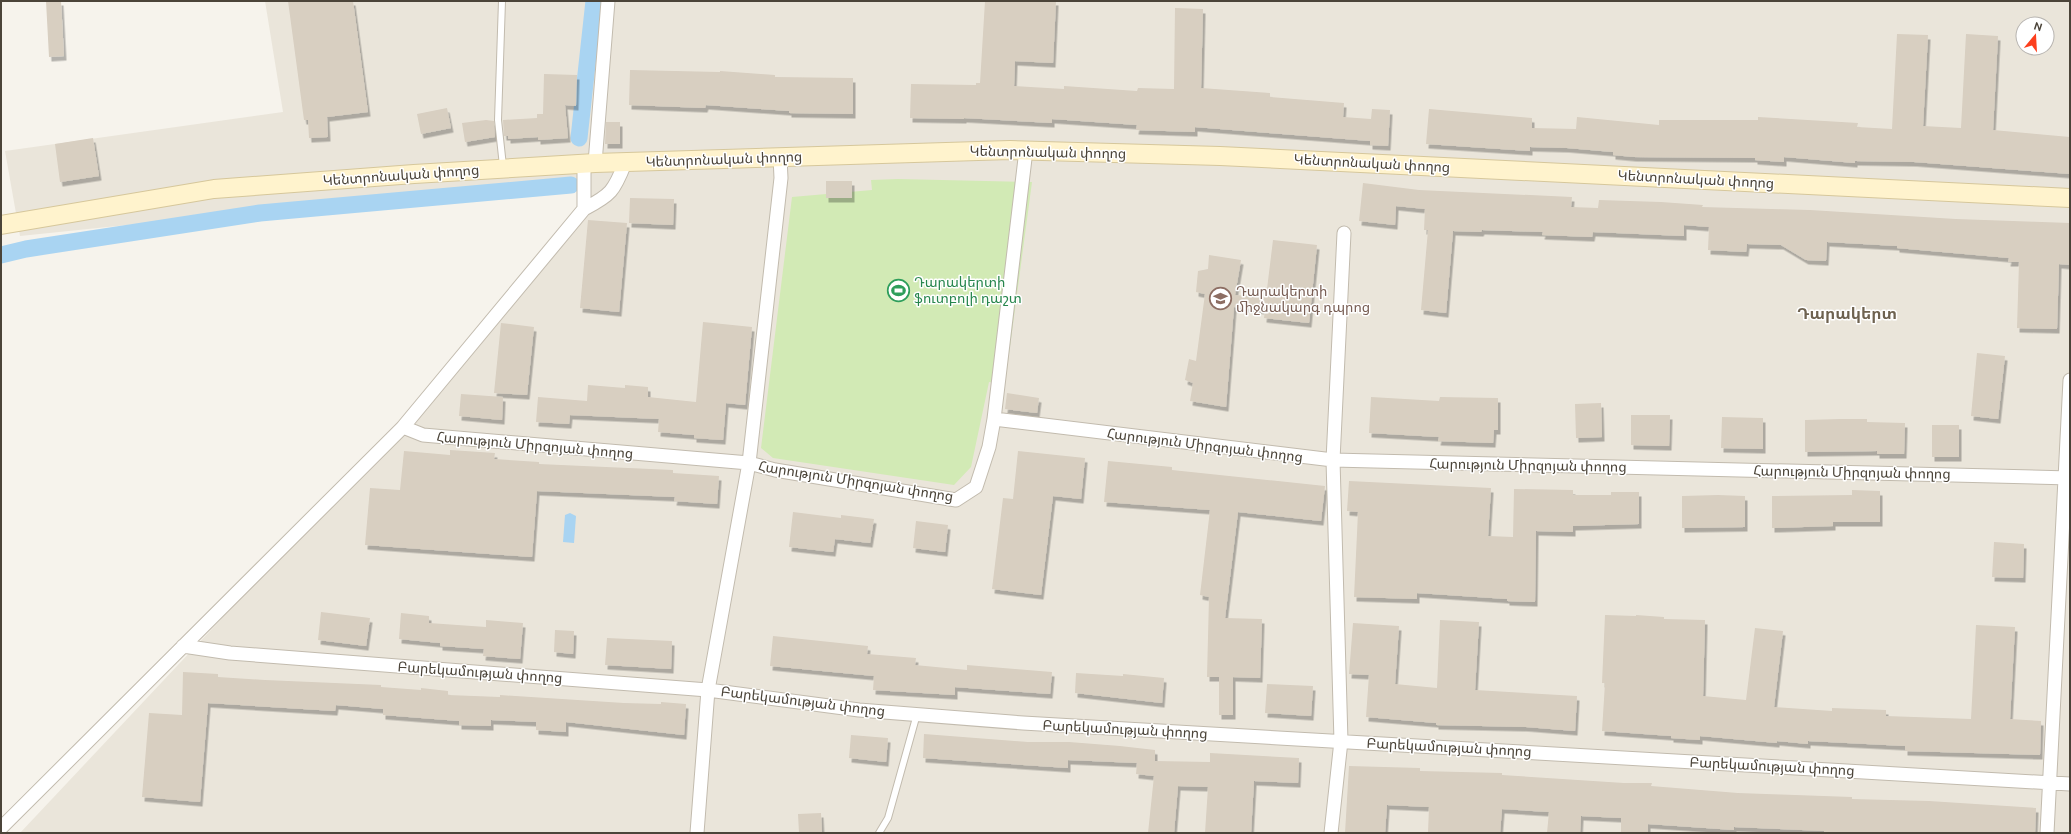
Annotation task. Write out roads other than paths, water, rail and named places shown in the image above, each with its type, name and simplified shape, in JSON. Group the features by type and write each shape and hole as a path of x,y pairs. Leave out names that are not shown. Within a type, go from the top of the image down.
{"main road":[{"name":"Կենտրոնական փողոց","path":"1,225 214,189 504,168 780,157 1026,150 1228,156 2070,198"}],"street":[{"path":"584,209 608,1"},
{"path":"994,419 1026,150"},
{"path":"697,833 708,690 749,463 781,178 780,157"},
{"path":"1,828 402,427 584,209 603,200 615,188 625,163"},
{"path":"1331,833 1341,741 1333,460 1344,233"},
{"path":"2047,833 2068,477 2070,380"},
{"name":"Հարություն Միրզոյան փողոց","path":"402,427 423,435 749,463 775,470 956,500 976,487 989,447 994,419 1333,460 2068,477"},
{"name":"Բարեկամության փողոց","path":"183,646 230,653 708,690 859,710 1023,723 2070,784"}],"lane":[{"path":"502,1 498,120 504,168"},
{"path":"879,833 888,818 917,714"}],"water":[{"path":"570,513 576,516 574,543 563,542 565,515"}],"waterway":[{"path":"579,138 594,1"},
{"path":"1,255 26,249 260,213 571,185"}],"place":[{"name":"Դարակերտի ֆուտբոլի դաշտ","path":"899,290"},
{"name":"Դարակերտի միջնակարգ դպրոց","path":"1220,299"}],"district":[{"name":"Դարակերտ","path":"1847,313"}]}
